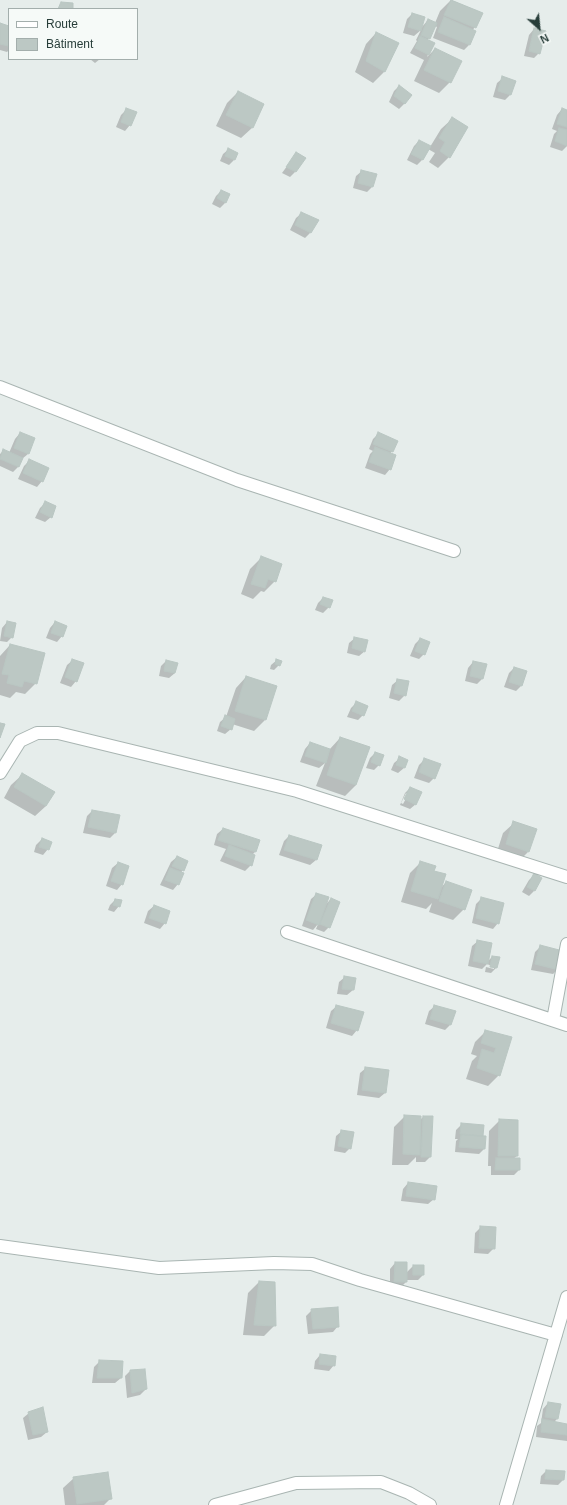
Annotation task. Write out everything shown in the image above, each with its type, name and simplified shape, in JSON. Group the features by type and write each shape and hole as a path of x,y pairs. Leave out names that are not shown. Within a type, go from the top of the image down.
{"street":[{"path":"0,388 237,480 454,551"},
{"path":"0,773 20,741 37,733 58,734 297,791 567,878"},
{"path":"287,932 567,1024"},
{"path":"553,1020 567,944"},
{"path":"0,1246 159,1268 235,1266 274,1263 312,1264 360,1280 556,1335"},
{"path":"506,1505 567,1297"},
{"path":"215,1505 296,1483 381,1482 409,1493 430,1505"}],"building":[{"path":"451,0 483,13 476,28 444,15"},
{"path":"61,2 73,3 73,8 58,8"},
{"path":"412,13 425,17 421,31 408,27"},
{"path":"444,17 476,31 470,45 438,32"},
{"path":"428,19 437,23 430,39 421,35"},
{"path":"0,23 8,26 8,46 0,44"},
{"path":"534,28 546,31 540,54 529,51"},
{"path":"376,32 399,43 385,72 366,61"},
{"path":"420,36 435,43 429,55 415,48"},
{"path":"435,48 462,61 451,83 424,70"},
{"path":"502,76 516,81 511,95 498,91"},
{"path":"399,85 412,95 405,104 394,96"},
{"path":"238,91 264,104 253,128 226,115"},
{"path":"126,108 137,112 131,126 121,122"},
{"path":"562,108 567,110 567,127 557,124"},
{"path":"452,117 468,127 450,158 440,151 445,142 439,138"},
{"path":"559,128 567,130 567,146 555,141"},
{"path":"419,140 431,146 423,160 411,154"},
{"path":"228,148 238,153 235,160 225,156"},
{"path":"296,152 306,158 296,172 286,167"},
{"path":"361,170 377,174 373,187 358,183"},
{"path":"221,190 230,194 226,203 217,198"},
{"path":"301,212 319,220 311,233 295,225"},
{"path":"20,432 35,438 29,454 14,448"},
{"path":"378,432 398,441 393,452 373,444"},
{"path":"375,447 396,455 391,470 369,462"},
{"path":"3,449 23,458 19,467 0,459"},
{"path":"29,459 49,468 43,482 23,473"},
{"path":"45,501 56,506 52,518 40,512"},
{"path":"261,556 282,564 276,582 268,579 265,588 251,584"},
{"path":"323,597 333,600 330,608 320,604"},
{"path":"7,621 16,623 13,638 4,636"},
{"path":"55,621 67,626 63,637 51,633"},
{"path":"354,637 368,640 365,652 352,648"},
{"path":"420,638 430,642 425,655 415,651"},
{"path":"10,644 45,653 37,684 24,681 22,687 7,683 9,675 2,674"},
{"path":"72,659 84,663 77,682 65,677"},
{"path":"276,659 282,661 280,666 275,664"},
{"path":"166,660 178,663 175,673 164,671"},
{"path":"473,661 487,664 483,679 470,676"},
{"path":"514,667 527,671 522,686 509,682"},
{"path":"246,676 277,686 266,720 235,711"},
{"path":"397,679 409,681 406,696 394,693"},
{"path":"356,701 368,706 364,716 352,711"},
{"path":"225,715 235,719 232,730 221,726"},
{"path":"0,723 5,724 0,738"},
{"path":"340,737 370,747 356,785 327,775"},
{"path":"310,742 330,749 326,763 305,756"},
{"path":"375,752 384,755 380,766 371,762"},
{"path":"399,756 408,760 405,768 396,765"},
{"path":"424,758 441,764 435,779 419,772"},
{"path":"22,773 55,792 46,806 14,787"},
{"path":"410,787 422,792 416,805 404,799"},
{"path":"92,810 120,815 116,833 88,827"},
{"path":"513,821 537,829 529,852 506,844"},
{"path":"223,828 260,840 256,852 218,840"},
{"path":"289,835 322,845 317,860 284,850"},
{"path":"42,838 52,842 49,850 39,847"},
{"path":"229,845 255,855 252,866 225,856"},
{"path":"177,856 188,861 184,871 172,866"},
{"path":"420,861 436,866 434,871 446,874 438,899 411,891"},
{"path":"118,862 129,866 123,885 111,881"},
{"path":"170,868 184,873 179,885 165,880"},
{"path":"534,873 542,878 535,891 527,887"},
{"path":"446,881 472,890 465,910 439,901"},
{"path":"316,893 329,897 319,925 306,920"},
{"path":"481,897 504,903 499,924 476,918"},
{"path":"331,898 340,902 330,928 320,924"},
{"path":"115,899 122,900 120,907 113,905"},
{"path":"154,905 170,911 166,924 149,918"},
{"path":"477,940 492,943 488,964 473,961"},
{"path":"540,945 563,951 559,970 535,964"},
{"path":"492,956 500,957 497,968 490,967"},
{"path":"344,976 356,978 354,990 342,989"},
{"path":"336,1005 364,1012 358,1031 331,1023"},
{"path":"434,1005 456,1011 451,1025 430,1019"},
{"path":"485,1030 512,1037 500,1076 477,1068 482,1049 494,1053 496,1048 481,1043"},
{"path":"365,1067 389,1070 386,1093 362,1090"},
{"path":"404,1115 421,1116 420,1155 403,1154"},
{"path":"423,1116 433,1116 431,1157 421,1157"},
{"path":"499,1119 518,1120 518,1156 498,1156"},
{"path":"461,1123 484,1125 483,1136 460,1134"},
{"path":"341,1130 354,1132 351,1149 338,1146"},
{"path":"461,1135 486,1136 485,1149 459,1147"},
{"path":"496,1158 520,1158 520,1170 495,1170"},
{"path":"408,1182 437,1186 435,1200 406,1196"},
{"path":"480,1226 496,1227 495,1249 479,1248"},
{"path":"395,1262 407,1262 407,1282 394,1282"},
{"path":"413,1265 424,1265 424,1275 413,1275"},
{"path":"259,1281 275,1282 276,1326 254,1325"},
{"path":"338,1307 339,1327 313,1329 311,1309"},
{"path":"320,1354 336,1356 335,1366 319,1364"},
{"path":"99,1360 123,1361 122,1378 97,1378"},
{"path":"145,1369 147,1389 132,1393 130,1370"},
{"path":"548,1402 561,1404 558,1419 545,1417"},
{"path":"43,1407 48,1432 33,1435 28,1412"},
{"path":"542,1419 567,1424 567,1435 541,1432"},
{"path":"546,1470 565,1471 564,1480 545,1479"},
{"path":"108,1472 112,1499 77,1504 73,1477"}]}
